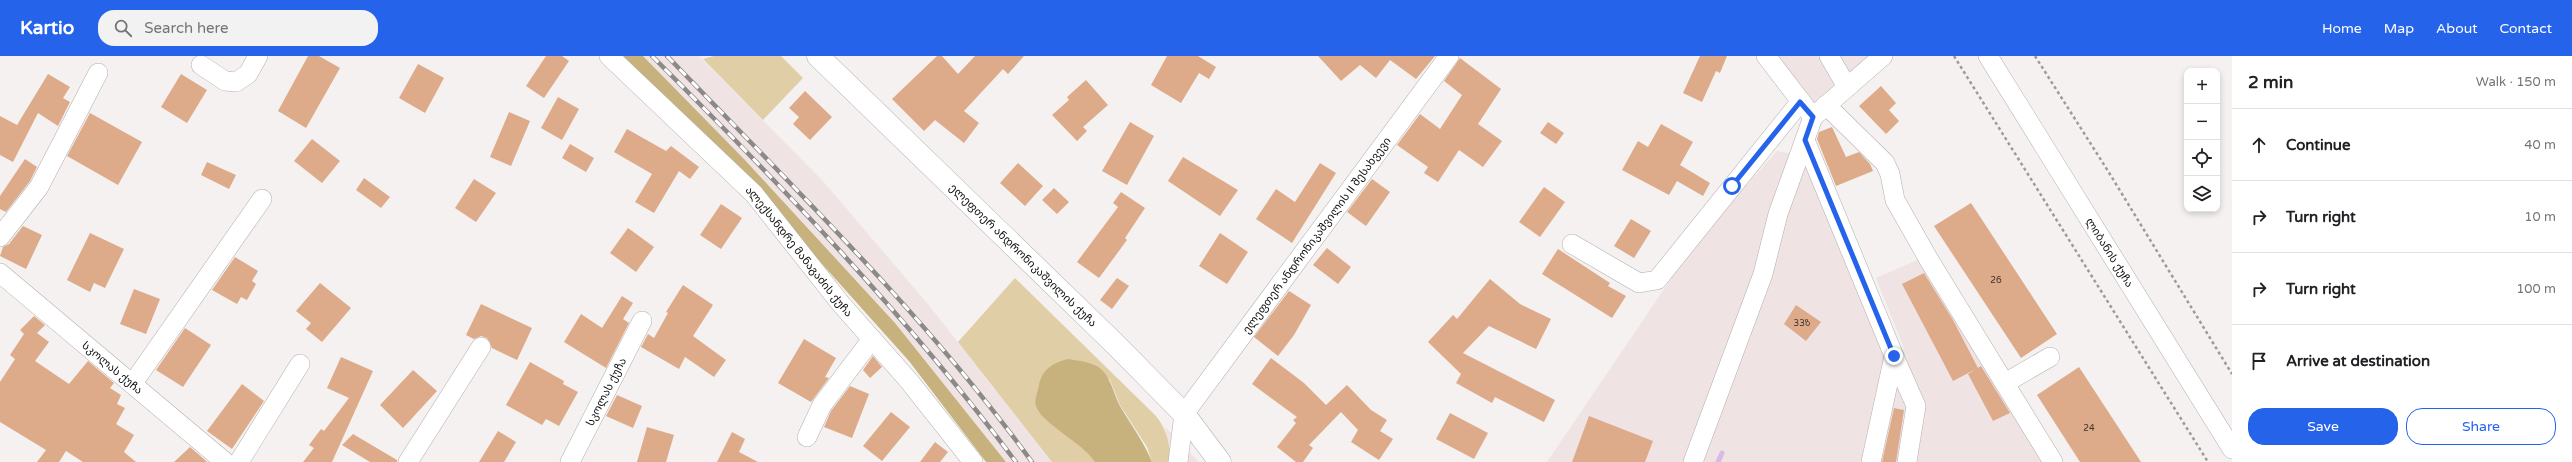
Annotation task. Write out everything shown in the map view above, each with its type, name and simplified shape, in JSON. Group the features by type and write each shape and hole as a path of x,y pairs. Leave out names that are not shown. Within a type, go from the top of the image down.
{"main road":[{"name":"ელეფთერ ანდრონიკაშვილის ქუჩა","path":"818,56 1032,261 1184,414 1220,462"}],"street":[{"path":"201,65 225,81 236,82 248,74 258,56"},
{"name":"ალექსანდრე მანაგაძის ქუჩა","path":"609,56 754,194 872,340 909,381 973,462"},
{"name":"ელეფთერ ანდრონიკაშვილის II შესახვევი","path":"1184,414 1449,56"},
{"path":"1766,56 1800,102 1820,111 1885,162 1890,174 1895,200 1929,260 2053,462"},
{"path":"1829,56 1848,87"},
{"name":"ლიბანის ქუჩა","path":"1988,56 2232,449"},
{"path":"1693,462 1763,274 1778,214 1805,140 1820,111 1848,87 1879,57"},
{"path":"0,237 39,187 98,73"},
{"path":"1572,244 1640,282 1657,280 1800,102"},
{"path":"1805,140 1916,406 1907,462"},
{"path":"133,383 262,199"},
{"name":"სკოლას ქუჩა","path":"0,273 133,383 225,462"},
{"name":"სკოლას ქუჩა","path":"570,462 642,322"},
{"path":"807,437 822,405 872,340"},
{"path":"408,462 481,347"},
{"path":"1871,462 1894,356"},
{"path":"2005,383 2050,357"},
{"path":"239,462 300,364"},
{"path":"1178,462 1184,414"}],"path":[{"path":"1954,56 2208,462"},
{"path":"2034,56 2108,171 2232,374"}],"shaded area":[{"path":"619,56 643,56 745,160 895,323 1006,462 986,462 909,361 762,197"},
{"path":"643,56 699,56 822,180 927,303 1052,462 1006,462 895,323 745,160"},
{"path":"714,56 781,56 803,78 763,120 703,59"},
{"path":"1775,56 1872,56 1820,103 1808,101"},
{"path":"1777,151 1809,157 1887,366 1908,358 1876,278 1922,258 2045,462 1547,462 1698,239"},
{"path":"1015,278 1156,416 1163,427 1167,438 1171,462 1152,462 1147,447 1120,405 1110,380 1093,364 1069,359 1089,452 1095,462 1052,462 958,342"},
{"path":"1069,359 1092,364 1103,371 1109,379 1120,406 1152,462 1095,462 1081,447 1046,420 1040,413 1035,401 1043,375 1054,364"},
{"path":"1164,426 1199,462 1171,462 1170,447"}],"building":[{"path":"308,56 319,56 340,68 306,128 278,111"},
{"path":"546,56 562,56 569,61 544,98 526,86"},
{"path":"937,56 942,56 958,74 975,56 1024,56 1008,74 1003,69 964,111 979,123 964,143 935,120 924,131 892,99"},
{"path":"1167,56 1198,56 1216,67 1209,79 1199,73 1181,103 1151,85"},
{"path":"1318,56 1435,56 1416,79 1390,60 1376,78 1360,65 1341,81"},
{"path":"1700,56 1727,56 1720,73 1716,71 1702,102 1683,93"},
{"path":"1460,58 1501,89 1478,124 1502,141 1483,167 1459,150 1438,182 1424,173 1428,167 1397,145 1420,114 1440,129 1462,95 1444,81"},
{"path":"418,64 444,78 425,113 399,98"},
{"path":"48,74 70,87 63,98 70,102 58,126 38,113 13,162 0,155 0,116 17,125"},
{"path":"181,74 207,90 187,123 161,107"},
{"path":"1086,80 1108,105 1083,127 1087,131 1077,141 1052,115 1069,100 1067,97"},
{"path":"1881,86 1896,103 1889,110 1899,121 1886,134 1859,106"},
{"path":"805,91 832,117 810,140 793,124 799,117 789,108"},
{"path":"558,97 579,109 562,140 541,128"},
{"path":"509,112 530,121 511,166 490,157"},
{"path":"90,113 142,142 118,185 67,156"},
{"path":"1130,122 1154,136 1127,185 1102,171"},
{"path":"1548,122 1564,133 1556,144 1540,133"},
{"path":"1661,124 1693,142 1680,165 1710,183 1703,196 1677,181 1669,195 1622,170 1638,141 1648,147"},
{"path":"1832,127 1846,157 1859,152 1870,164 1873,171 1836,186 1817,139 1819,132"},
{"path":"627,129 666,151 671,146 699,167 690,179 679,171 654,213 635,202 652,174 614,152"},
{"path":"312,139 340,161 322,183 294,161"},
{"path":"570,144 594,158 586,172 562,158"},
{"path":"1183,157 1238,190 1220,216 1168,181"},
{"path":"25,159 37,167 30,181 6,212 0,209 0,196"},
{"path":"207,162 236,175 229,189 201,175"},
{"path":"1018,163 1043,186 1025,206 1000,183"},
{"path":"1320,163 1336,173 1292,243 1256,219 1276,189 1295,202"},
{"path":"364,178 390,197 381,208 356,190"},
{"path":"474,179 496,193 476,222 455,208"},
{"path":"1372,179 1390,192 1366,226 1347,212"},
{"path":"1544,187 1565,202 1540,237 1519,222"},
{"path":"1054,188 1069,202 1057,214 1042,200"},
{"path":"1121,192 1145,208 1125,238 1127,240 1099,278 1077,262 1118,207 1113,203"},
{"path":"1971,203 2057,334 2021,358 1934,226"},
{"path":"721,204 742,218 721,249 700,235"},
{"path":"1631,219 1651,231 1634,258 1614,246"},
{"path":"23,226 42,235 26,269 0,256 3,247 9,244"},
{"path":"628,228 654,247 636,272 610,253"},
{"path":"90,233 124,249 105,288 94,283 90,292 67,280"},
{"path":"1220,233 1248,252 1227,284 1199,266"},
{"path":"1327,248 1351,267 1338,284 1313,265"},
{"path":"1558,249 1610,283 1608,286 1626,296 1612,318 1542,274"},
{"path":"235,257 258,271 252,281 256,284 247,300 241,297 237,304 212,290"},
{"path":"1924,273 1953,320 1978,368 1953,381 1902,284"},
{"path":"1117,278 1129,286 1112,309 1100,300"},
{"path":"1490,279 1520,304 1551,319 1536,349 1489,326 1463,353 1555,400 1544,422 1495,397 1492,403 1456,383 1461,374 1428,342 1453,315 1457,319"},
{"path":"320,283 351,308 322,342 306,329 311,323 296,311"},
{"path":"683,285 713,305 693,336 726,360 714,377 685,357 679,369 641,347 648,334 654,338 668,313 666,312"},
{"path":"134,289 160,299 146,334 120,324"},
{"path":"1289,291 1311,305 1294,335 1278,356 1254,337"},
{"path":"622,296 633,303 623,319 629,323 606,368 564,342 581,314 602,328"},
{"path":"481,304 532,328 517,360 492,348 487,338 481,336 474,339 466,335"},
{"path":"1796,305 1821,322 1806,341 1784,324"},
{"path":"34,316 45,325 37,333 49,342 35,361 69,384 88,361 114,383 110,388 121,395 117,404 125,408 116,424 134,435 124,452 136,462 83,462 66,451 59,462 37,462 46,450 0,422 0,382 15,359 10,355 24,334 20,330"},
{"path":"185,328 211,345 183,387 156,370"},
{"path":"804,339 836,358 825,377 829,378 811,402 778,383"},
{"path":"873,356 882,367 870,378 863,370"},
{"path":"341,357 373,371 332,462 303,462 314,448 309,445 321,429 324,431 349,398 327,388"},
{"path":"1271,358 1304,383 1326,405 1347,385 1371,410 1387,420 1380,431 1393,439 1379,460 1351,442 1358,430 1341,412 1309,445 1313,448 1303,462 1296,462 1277,447 1296,423 1293,420 1297,417 1252,384"},
{"path":"530,362 564,381 563,384 578,392 559,426 546,419 542,425 506,405"},
{"path":"1981,366 2010,413 1993,421 1968,374"},
{"path":"2079,367 2141,462 2080,462 2037,395"},
{"path":"413,370 437,391 403,428 380,405"},
{"path":"242,384 264,401 232,449 207,431"},
{"path":"850,386 869,394 852,438 824,427 831,411"},
{"path":"617,395 642,406 633,428 606,416"},
{"path":"1894,408 1904,410 1896,462 1882,462"},
{"path":"891,412 910,427 882,461 863,446"},
{"path":"1450,413 1488,433 1474,459 1436,439"},
{"path":"1589,416 1653,441 1645,462 1572,462"},
{"path":"647,427 674,435 666,462 637,462"},
{"path":"498,431 516,442 504,462 479,462"},
{"path":"732,432 745,439 739,452 758,462 717,462"},
{"path":"353,434 397,460 397,462 370,462 342,445"},
{"path":"935,442 948,452 940,462 920,462"},
{"path":"190,447 205,460 207,462 174,462"}],"waterway":[{"path":"1718,462 1722,453"}],"railway":[{"path":"652,56 748,153 887,303 931,355 1016,462"},
{"path":"667,56 810,203 903,303 948,355 1032,462"}],"route":[{"path":"1732,186 1800,102 1813,117 1805,140 1894,356"}]}
